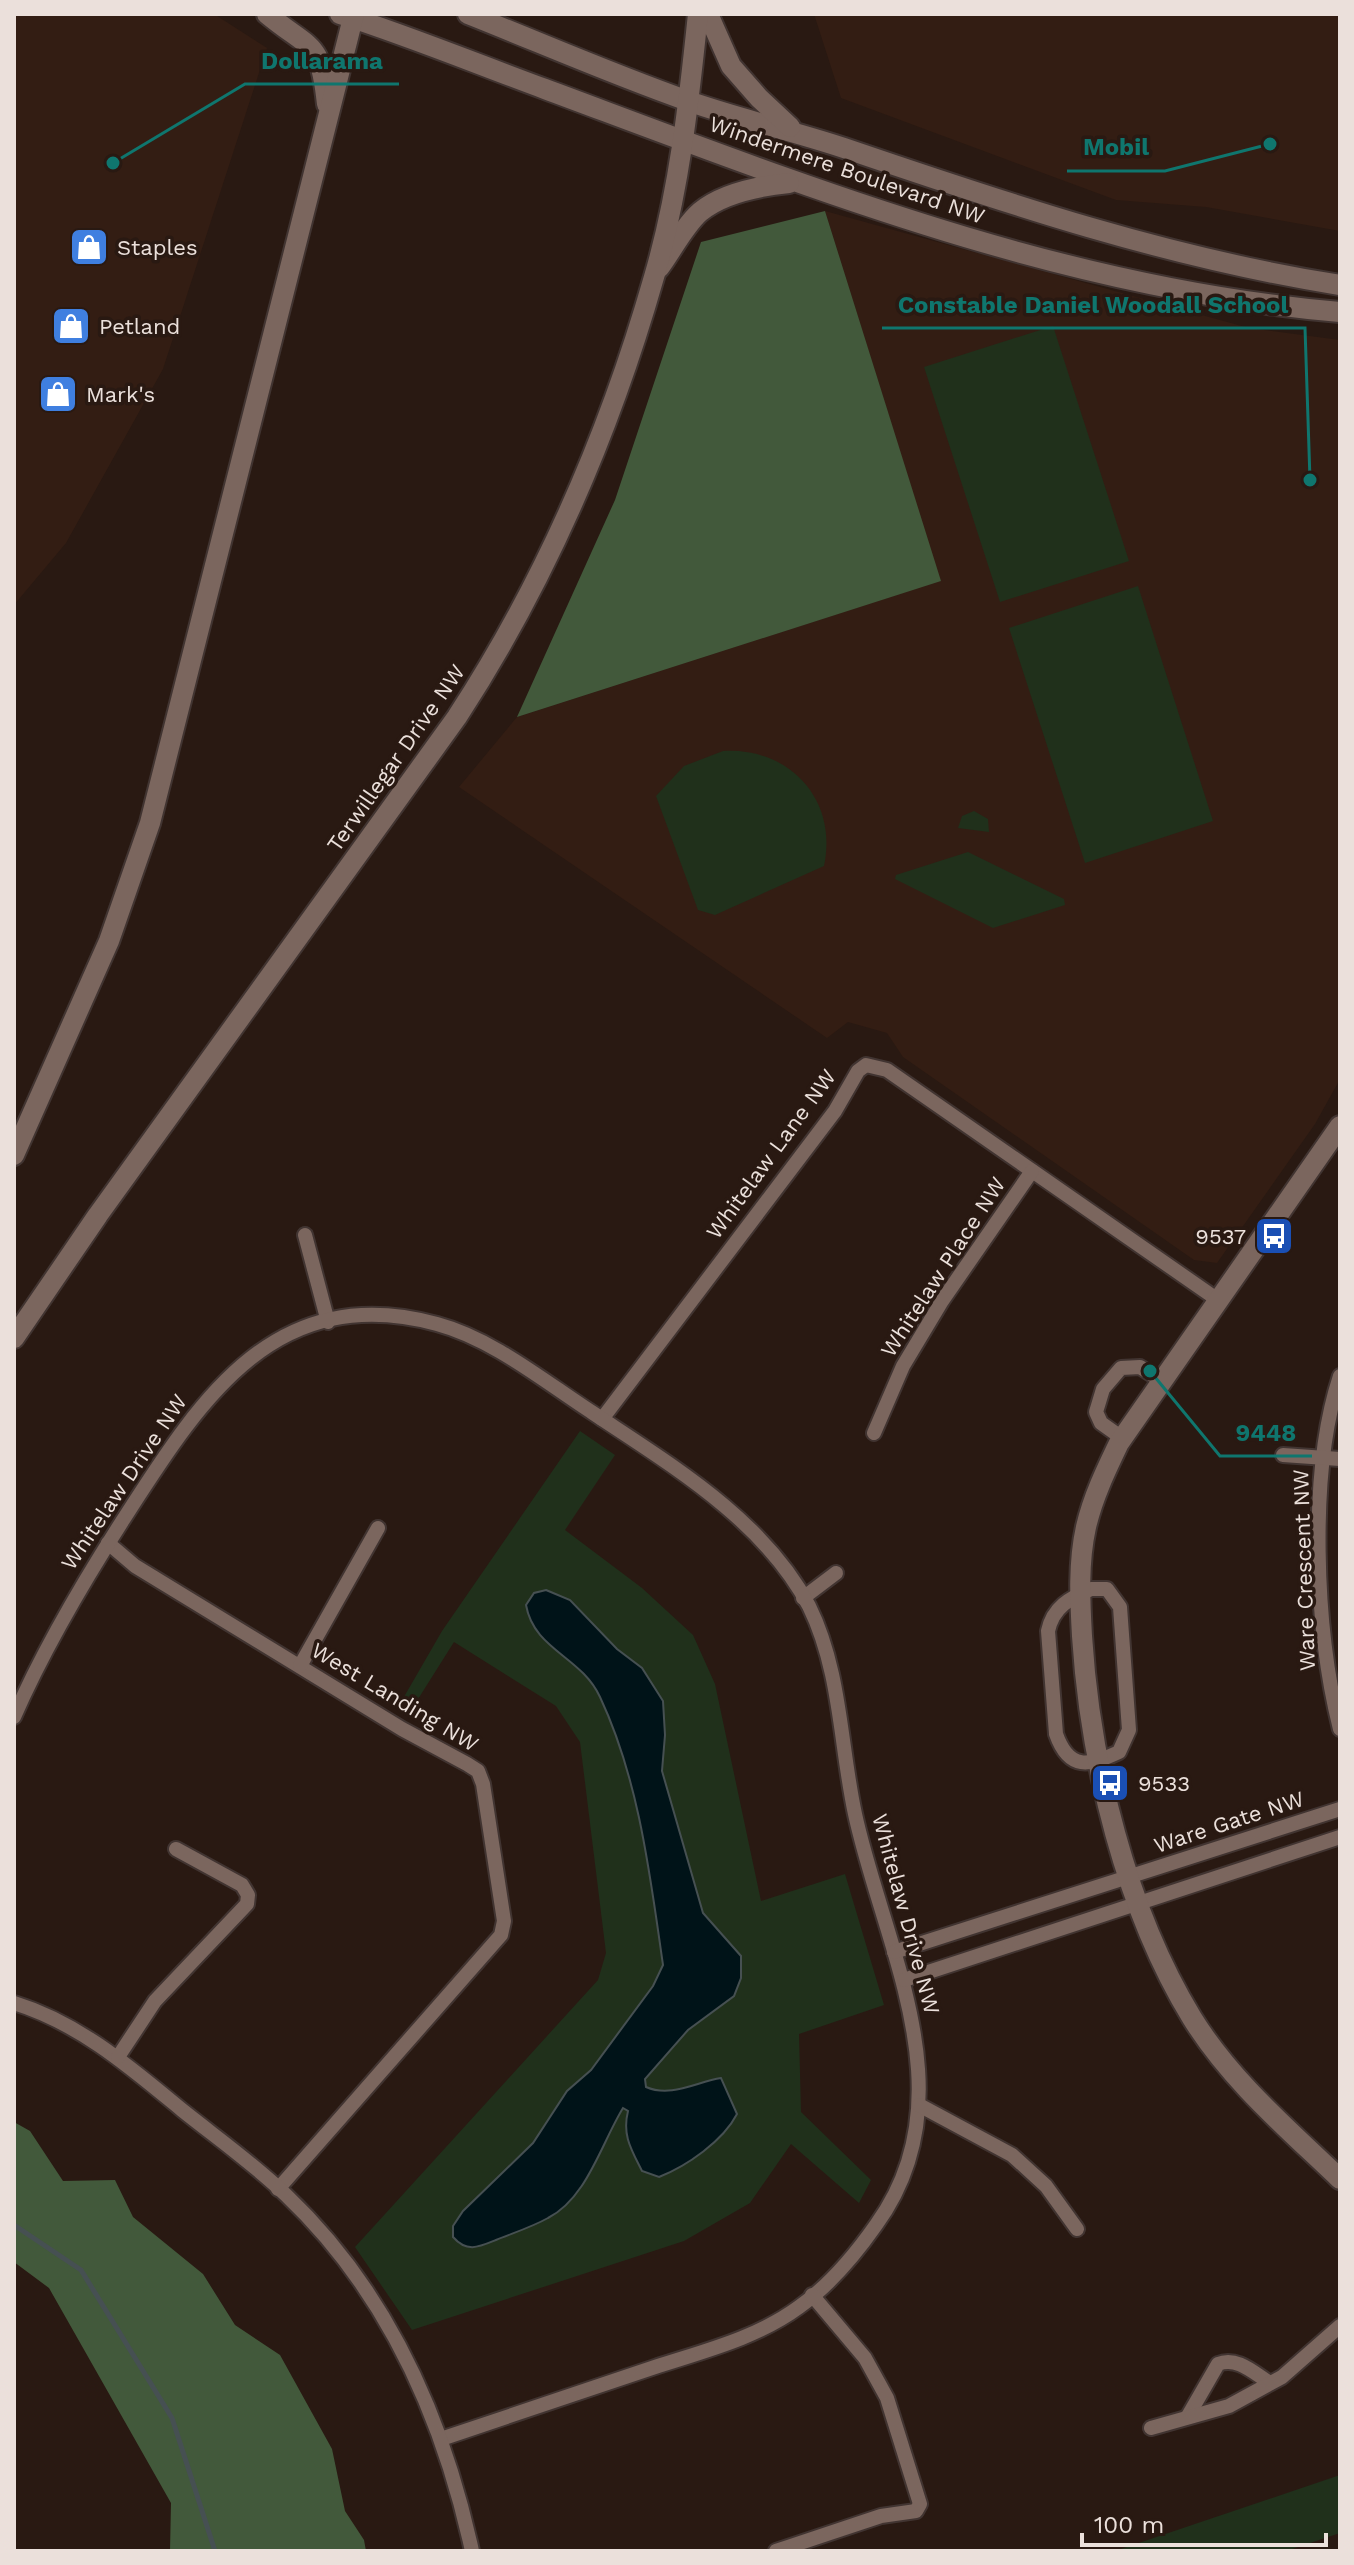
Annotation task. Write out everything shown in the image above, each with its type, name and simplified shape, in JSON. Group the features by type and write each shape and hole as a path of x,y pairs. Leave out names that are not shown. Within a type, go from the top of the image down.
{"main road":[{"path":"267,14 307,42 323,64 328,119"},
{"name":"Windermere Boulevard NW","path":"468,14 688,101 796,132 988,197 1148,246 1252,271 1340,285"},
{"name":"Terwillegar Drive NW","path":"14,1338 483,677 550,553 610,415 655,275 682,139 698,14"},
{"path":"708,14 731,66 759,98 796,132"},
{"path":"14,1155 109,941 150,823 328,119 349,15"},
{"name":"Windermere Boulevard NW","path":"349,15 795,182 1035,258 1193,295 1340,312"},
{"path":"655,275 699,214 707,208 761,186 795,182"},
{"path":"1340,1126 1122,1438 1096,1493 1085,1530 1080,1594 1086,1701 1097,1762 1139,1903 1166,1970 1209,2043 1249,2091 1340,2179"}],"street":[{"name":"Whitelaw Lane NW","path":"602,1419 835,1111 858,1071 866,1065 887,1070 1218,1300"},
{"name":"Whitelaw Place NW","path":"874,1433 903,1366 942,1301 1032,1171"},
{"path":"305,1235 328,1322"},
{"name":"Whitelaw Drive NW","path":"14,1717 74,1598 200,1405 241,1362 289,1333 328,1322 389,1315 450,1328 506,1357 602,1419 718,1501 761,1540 803,1598 827,1653 854,1809 872,1888 904,1980 915,2031 919,2105 913,2140 887,2208 843,2267 812,2295 751,2335 441,2439"},
{"path":"1122,1438 1101,1423 1096,1412 1103,1389 1121,1368 1140,1367 1162,1381"},
{"name":"Ware Crescent NW","path":"1340,1376 1322,1457 1323,1624 1328,1676 1340,1729"},
{"name":"Ware Crescent NW","path":"1283,1455 1322,1457"},
{"path":"1322,1457 1340,1459"},
{"path":"300,1666 378,1528"},
{"name":"West Landing NW","path":"108,1543 135,1566 478,1771 483,1784 504,1921 501,1935 479,1964 278,2189"},
{"path":"803,1598 836,1573"},
{"path":"1091,1589 1107,1589 1120,1607 1129,1730 1119,1752 1097,1762 1078,1762 1061,1749 1051,1692 1048,1631 1051,1616 1080,1594 1091,1589"},
{"name":"Ware Gate NW","path":"894,1952 1340,1809"},
{"path":"904,1980 1340,1837"},
{"path":"118,2057 155,2001 247,1904 248,1895 242,1885 176,1849"},
{"path":"14,2003 35,2009 118,2057 278,2189 332,2245 384,2321 417,2379 461,2500 472,2551"},
{"path":"919,2105 1012,2155 1046,2186 1077,2229"},
{"path":"776,2551 881,2516 916,2511 920,2504 887,2398 865,2358 812,2295"},
{"path":"1151,2428 1229,2406 1270,2383 1318,2348 1340,2326"},
{"path":"1188,2416 1218,2364 1227,2360 1236,2362 1270,2383"}],"shaded area":[{"path":"14,14 214,14 267,48 163,369 66,543 14,605"},
{"path":"814,14 1340,14 1340,231 1206,207 1116,200 841,98"},
{"path":"825,211 1249,328 1340,340 1340,1079 1315,1124 1217,1263 1194,1260 903,1057 887,1033 848,1022 827,1038 459,787 517,717 940,581"},
{"path":"546,1590 570,1600 617,1649 642,1668 663,1701 665,1735 662,1771 703,1913 741,1956 741,1978 734,1996 688,2030 645,2079 646,2087 674,2090 721,2078 737,2114 723,2134 703,2152 659,2177 642,2171 634,2156 626,2127 628,2111 623,2108 583,2184 562,2209 529,2227 484,2245 468,2247 453,2237 453,2226 463,2211 533,2143 567,2091 591,2070 653,1986 663,1965 641,1828 613,1729 592,1683 538,1633 526,1605 534,1593"}],"green space":[{"path":"825,211 941,581 517,717 615,500 701,242"},
{"path":"1053,326 1129,561 1000,602 924,367"},
{"path":"1138,586 1213,821 1085,863 1009,628"},
{"path":"723,751 747,752 769,758 788,768 804,782 824,820 826,842 824,866 715,915 698,910 656,796 684,766"},
{"path":"974,811 988,819 989,832 958,828 962,816"},
{"path":"968,852 1064,899 1065,905 993,928 895,879 896,875"},
{"path":"580,1431 615,1455 565,1530 642,1588 693,1635 715,1684 761,1901 845,1874 884,2005 799,2034 801,2112 871,2180 859,2203 791,2144 750,2203 684,2241 412,2330 355,2247 598,1980 606,1953 580,1742 556,1706 454,1642 408,1715 397,1709 442,1631"},
{"path":"14,2122 30,2131 63,2181 115,2180 133,2217 203,2274 235,2325 280,2355 332,2449 345,2511 364,2540 366,2551 170,2551 171,2503 49,2288 14,2262"},
{"path":"1340,2475 1340,2533 1286,2551 1115,2551"}],"waterway":[{"path":"14,2225 81,2270 172,2418 215,2551"}],"place":[{"name":"Mobil","path":"1270,144"},
{"name":"Dollarama","path":"113,163"},
{"name":"Staples","path":"89,247"},
{"name":"Petland","path":"71,326"},
{"name":"Mark's","path":"58,394"},
{"name":"Constable Daniel Woodall School","path":"1310,480"},
{"name":"9537","path":"1274,1236"},
{"name":"9448","path":"1150,1371"},
{"name":"9533","path":"1110,1783"}]}
